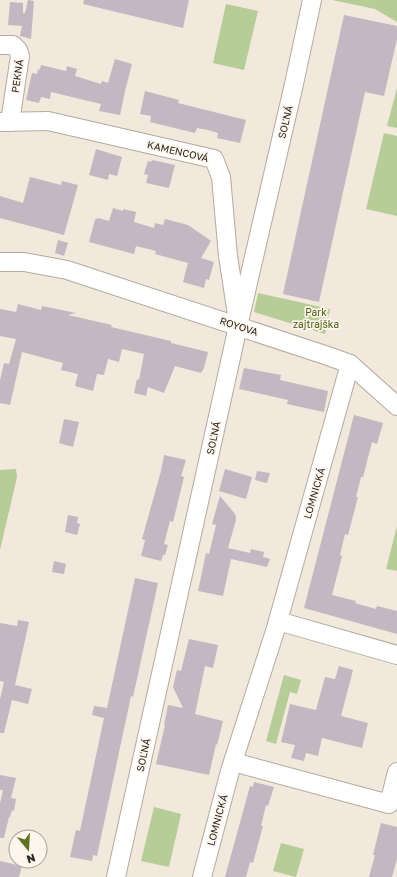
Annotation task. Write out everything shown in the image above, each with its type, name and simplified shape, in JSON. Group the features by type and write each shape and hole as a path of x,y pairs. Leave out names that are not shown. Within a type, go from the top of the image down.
{"street":[{"name":"SOĽNÁ","path":"116,877 312,0"},
{"name":"PEKNÁ","path":"0,45 13,45 18,50 20,56 5,122"},
{"name":"KAMENCOVÁ","path":"5,122 48,121 214,159 222,176 228,256 238,326"},
{"path":"228,256 253,262"},
{"name":"ROYOVA","path":"0,262 24,262 66,270 350,364 397,406"},
{"name":"LOMNICKÁ","path":"202,877 233,762 278,621 350,364"},
{"path":"278,621 397,655"},
{"path":"233,762 389,804 397,772"}],"green space":[{"path":"332,0 397,0 397,22 375,9"},
{"path":"226,4 258,11 244,70 213,63"},
{"path":"397,88 397,128 387,126"},
{"path":"384,133 397,136 397,216 366,209"},
{"name":"Park zajtrajška","path":"258,293 330,309 325,334 254,312"},
{"path":"16,469 17,477 0,550 0,470"},
{"path":"397,526 397,571 386,569"},
{"path":"284,675 301,680 297,694 290,692 276,744 266,741"},
{"path":"154,807 181,814 169,867 141,861"},
{"path":"281,843 304,849 296,877 273,871"}],"building":[{"path":"28,0 34,1 31,39 20,36 22,26 8,25 10,2 23,3 23,13 25,13"},
{"path":"84,0 189,0 183,28 83,4"},
{"path":"344,15 397,26 397,39 384,96 365,92 319,302 283,294"},
{"path":"115,59 132,64 120,115 99,111 101,104 51,92 50,99 41,97 39,103 26,100 32,73 37,74 41,65 66,71 67,66 77,69 75,76 101,84 102,81 108,83"},
{"path":"145,91 179,100 178,103 246,120 240,143 217,138 218,133 208,130 197,128 195,133 150,122 151,116 140,114"},
{"path":"96,149 122,157 117,176 109,174 108,180 89,175"},
{"path":"152,160 175,165 169,188 146,183 148,175 144,174 148,161 151,162"},
{"path":"30,177 61,185 62,181 78,185 64,235 0,218 0,196 23,203"},
{"path":"113,208 123,211 123,209 136,212 134,222 154,228 155,223 163,225 165,219 188,225 211,241 201,258 214,262 209,280 206,279 204,288 183,282 188,263 155,254 156,251 136,246 134,254 89,242 95,220 98,218 109,221"},
{"path":"58,240 68,243 64,256 55,253"},
{"path":"18,304 41,310 42,306 76,313 68,315 112,325 111,327 171,341 171,343 208,352 204,368 201,373 175,366 164,393 148,387 146,396 134,393 137,379 139,380 144,354 122,349 119,362 108,359 104,375 97,374 93,391 75,386 78,374 61,370 63,363 22,352 10,405 0,403 0,380 4,363 9,364 16,339 0,336 0,309 16,312"},
{"path":"244,368 281,375 280,380 328,391 324,412 287,404 288,400 239,389"},
{"path":"354,415 383,423 377,444 372,442 363,477 361,477 356,497 358,497 348,535 345,534 340,555 342,556 332,595 356,601 355,603 376,609 377,606 397,611 397,634 304,608"},
{"path":"64,419 79,422 73,447 59,443"},
{"path":"164,455 186,460 181,476 184,477 173,522 170,521 164,544 168,545 165,555 163,555 161,561 141,556 145,540 142,539"},
{"path":"225,469 252,477 246,499 219,491"},
{"path":"257,471 270,473 267,483 255,480"},
{"path":"220,496 236,517 228,548 250,553 251,549 264,552 263,557 270,559 267,567 231,559 223,596 198,591 206,553 209,554 216,525 212,524"},
{"path":"68,515 78,517 77,523 80,524 77,535 65,532"},
{"path":"54,561 66,564 64,574 52,572"},
{"path":"135,578 158,583 133,697 131,696 97,856 93,855 92,861 70,857 76,830 80,831 104,718 92,715 94,706 107,708"},
{"path":"18,620 29,622 15,685 32,689 28,704 12,700 4,733 0,733 0,699 4,682 0,681 0,623 17,626"},
{"path":"189,639 218,645 213,668 205,666 195,714 223,721 209,775 156,764 168,705 183,708 173,687 177,670 181,671"},
{"path":"339,666 353,670 341,716 368,723 362,748 322,738 318,756 306,753 304,761 291,758 295,745 281,742 290,704 316,710 325,677 335,679"},
{"path":"0,775 16,778 11,798 16,799 14,811 12,810 9,817 4,838 0,838 0,803 3,790 0,790"},
{"path":"254,782 274,787 268,806 266,805 261,826 263,826 253,863 250,862 246,877 225,877 250,786 253,787"},
{"path":"381,823 397,827 397,859 392,877 369,877 375,855 373,855"},
{"path":"0,861 8,863 8,869 21,869 19,877 0,877"}]}
